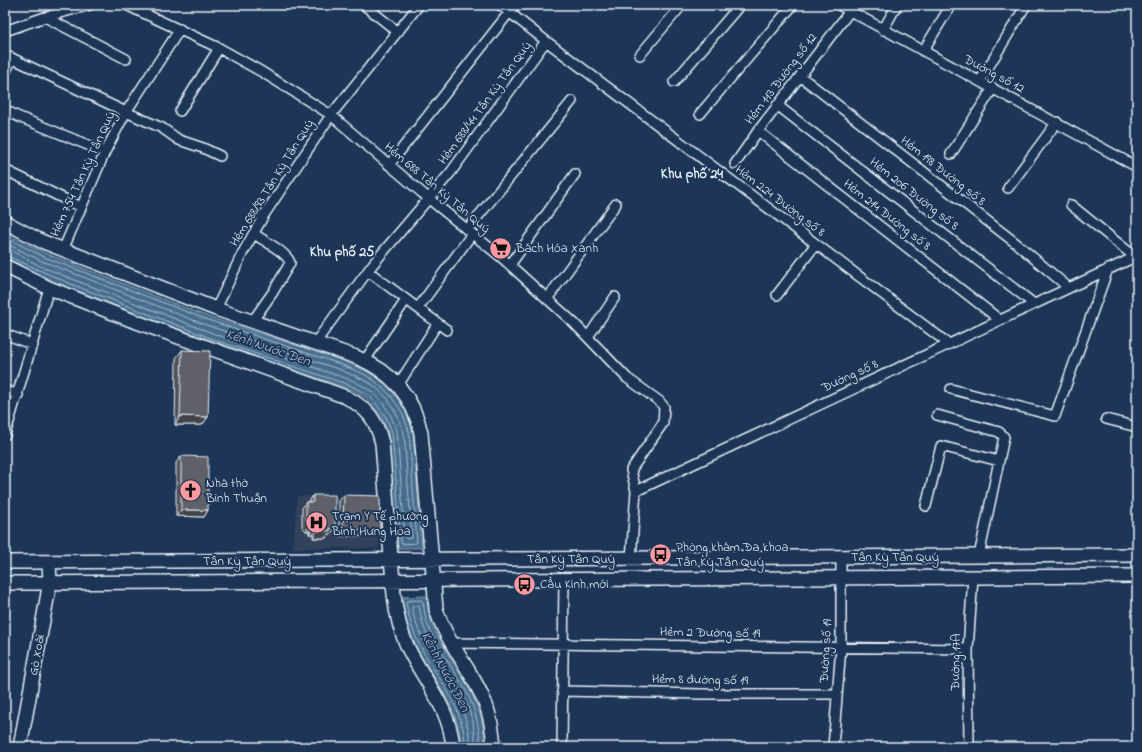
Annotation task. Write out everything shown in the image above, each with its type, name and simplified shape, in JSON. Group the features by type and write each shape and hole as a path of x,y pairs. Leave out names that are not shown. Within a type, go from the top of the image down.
{"main road":[{"path":"5,222 41,241 216,309 366,360 383,371 398,385 415,410 421,433 436,609 439,620 451,643 474,680 487,708 494,747"},
{"path":"5,266 49,288 131,320 346,397 362,407 373,419 380,434 382,443 395,607 400,629 408,649 444,710 450,729 453,747"},
{"name":"Tân Kỳ Tân Quý","path":"5,562 1137,555"},
{"name":"Gò Xoài","path":"20,747 50,582 49,562"},
{"name":"Tân Kỳ Tân Quý","path":"5,583 1137,576"}],"street":[{"path":"5,31 90,5"},
{"name":"Hẻm 688 Tân Kỳ Tân Quý","path":"126,5 219,48 262,72 331,115 428,198 510,265 588,336 627,378 659,401 664,407 663,424 631,470 636,491"},
{"path":"364,5 398,32"},
{"name":"Hẻm 688/93 Tân Kỳ Tân Quý","path":"216,309 242,254 264,215 331,115 419,5"},
{"name":"Hẻm 224 Đường số 8","path":"500,5 512,9 546,41 949,344"},
{"path":"640,55 682,5"},
{"path":"674,82 740,5"},
{"path":"700,114 793,5"},
{"name":"Đường số 12","path":"839,5 883,30 1057,122 1137,167"},
{"path":"883,30 897,5"},
{"path":"923,51 951,5"},
{"path":"980,81 1026,5"},
{"path":"389,165 512,9"},
{"name":"Hẻm 113 Đường số 12","path":"735,164 777,105 850,11"},
{"path":"45,18 126,59"},
{"name":"Hẻm 754 Tân Kỳ Tân Quý","path":"63,250 105,152 126,112 180,29"},
{"name":"Hẻm 688/44 Tân Kỳ Tân Quý","path":"315,343 368,271 451,172 546,41"},
{"path":"180,111 219,48"},
{"path":"5,73 9,57 162,128 179,140 203,148 220,156"},
{"name":"Hẻm 198 Đường số 8","path":"800,76 1017,244 1069,288"},
{"path":"951,154 993,88"},
{"path":"418,308 469,232 572,101"},
{"name":"Hẻm 206 Đường số 8","path":"777,105 1034,304"},
{"path":"5,110 105,152"},
{"path":"1008,188 1057,122"},
{"name":"Hẻm 214 Đường số 8","path":"758,131 1000,320"},
{"path":"5,170 81,207"},
{"path":"510,265 575,174"},
{"path":"547,299 616,204"},
{"path":"1071,205 1136,256"},
{"path":"252,322 273,292 290,263 290,260 284,255 254,234"},
{"path":"777,295 816,244"},
{"name":"Đường số 8","path":"636,491 1136,256"},
{"path":"951,389 1055,416 1108,269"},
{"path":"368,271 447,330"},
{"path":"5,435 49,288"},
{"path":"588,336 615,298"},
{"path":"366,360 406,300"},
{"path":"398,385 438,323"},
{"path":"5,334 33,345"},
{"path":"5,390 18,395"},
{"path":"937,415 999,432 1003,434 1004,437 979,556"},
{"path":"1106,419 1137,427"},
{"path":"926,506 941,446 999,461"},
{"path":"631,558 636,491"},
{"name":"Đường số 19","path":"833,747 841,647 841,557"},
{"name":"Đường 17A","path":"969,747 968,649 973,577"},
{"path":"562,747 564,579"},
{"name":"Hẻm 2 Đường số 19","path":"451,643 968,649"},
{"name":"Hẻm 8 đường số 19","path":"562,690 701,694 837,694"}],"shaded area":[{"path":"297,496 377,499 379,548 293,548"}],"water":[{"name":"Kênh Nước Đen","path":"5,233 45,253 209,317 341,360 378,378 393,392 406,411 413,431 422,548 397,548 388,433 383,419 366,398 351,389 217,345 54,282 5,258"},
{"name":"Kênh Nước Đen","path":"426,596 431,621 436,633 466,683 479,711 484,732 485,747 461,747 456,719 451,707 410,635 401,597"}],"building":[{"path":"182,350 210,351 208,417 180,416"},
{"name":"Nhà thờ Bình Thuận","path":"181,456 208,457 208,510 181,510"},
{"path":"313,495 335,495 335,528 330,528 330,531 317,531 317,528 313,527 314,525 306,521 306,502 313,502"},
{"path":"344,495 380,496 380,530 343,530"}],"place":[{"name":"Bách Hóa Xanh","path":"500,248"},
{"name":"Nhà thờ Bình Thuận","path":"190,490"},
{"name":"Trạm Y Tế phường Bình Hưng Hòa","path":"316,523"},
{"name":"Phòng khám Đa khoa Tân Kỳ Tân Quý","path":"661,554"},
{"name":"Cầu Kinh mới","path":"525,584"}],"district":[{"name":"Khu phố 24","path":"692,174"},
{"name":"Khu phố 25","path":"342,252"}]}
